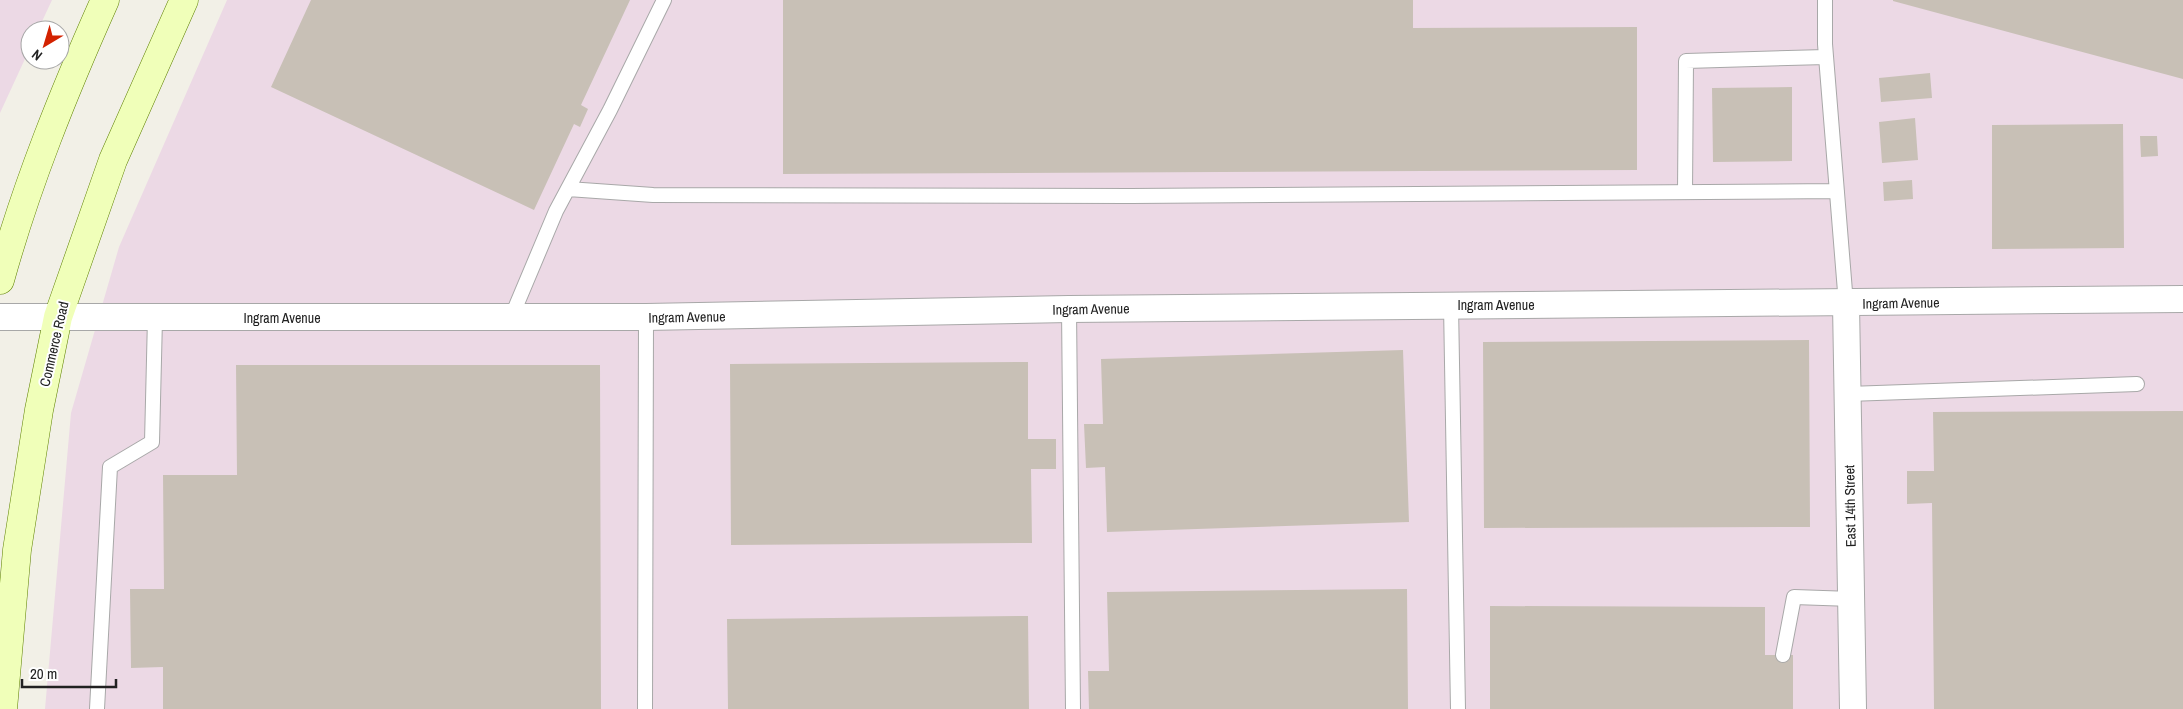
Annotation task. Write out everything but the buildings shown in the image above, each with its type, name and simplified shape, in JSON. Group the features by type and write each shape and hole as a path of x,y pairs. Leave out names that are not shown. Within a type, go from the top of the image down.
{"main road":[{"name":"Commerce Road","path":"3,709 17,550 39,410 58,317 113,160 184,0"},
{"path":"0,280 30,180 101,1"}],"street":[{"name":"Ingram Avenue","path":"0,317 646,317 1069,309 2183,300"},
{"name":"East 14th Street","path":"1846,304 1853,709"}],"lane":[{"path":"511,318 556,211 610,110 664,0"},
{"path":"1826,0 1826,57 1846,304"},
{"path":"1685,192 1686,61 1826,57"},
{"path":"568,189 663,195 1141,196 1837,190"},
{"path":"1451,305 1458,709"},
{"path":"1069,309 1072,709"},
{"path":"646,317 646,709"},
{"path":"97,709 110,467 152,442 155,318"},
{"path":"1848,394 2137,384"},
{"path":"1783,655 1794,596 1852,599"}],"shaded area":[{"path":"0,0 52,0 43,20 20,20 20,70 0,113"},
{"path":"227,0 2183,0 2183,709 45,709 71,413 119,247"}]}
